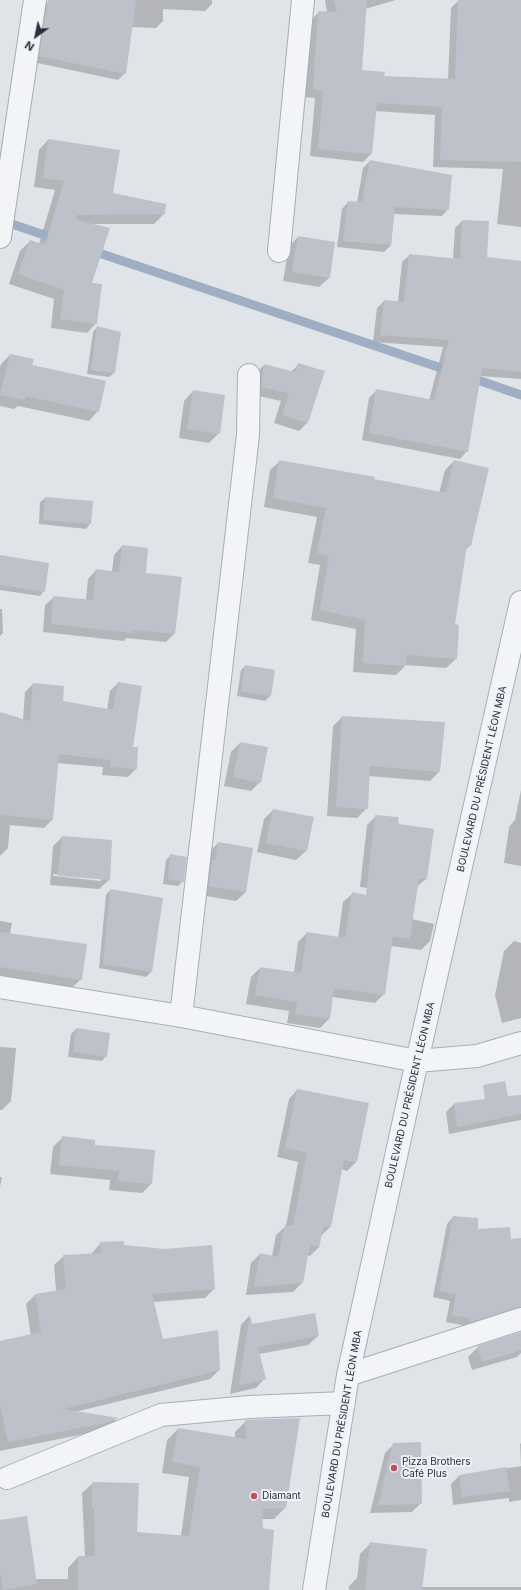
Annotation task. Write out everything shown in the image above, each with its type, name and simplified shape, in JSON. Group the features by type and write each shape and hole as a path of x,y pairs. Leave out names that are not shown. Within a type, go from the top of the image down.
{"street":[{"path":"0,237 35,0"},
{"path":"279,251 303,0"},
{"path":"181,1016 248,435 249,375"},
{"name":"BOULEVARD DU PRÉSIDENT LÉON MBA","path":"314,1590 348,1375 417,1061 521,602"},
{"path":"0,987 181,1016 417,1061 477,1056 521,1043"},
{"path":"348,1375 521,1319"},
{"path":"7,1478 161,1415 249,1407 344,1403"}],"building":[{"path":"48,0 136,0 126,74 39,56"},
{"path":"334,0 367,0 362,70 385,72 384,76 455,79 458,0 521,0 521,162 440,160 442,107 377,103 372,154 318,149 323,91 313,89 318,11 337,12"},
{"path":"48,139 120,150 113,193 166,204 165,214 77,215 76,220 110,228 92,283 102,284 97,324 60,319 64,290 18,274 30,240 45,245 64,181 43,178"},
{"path":"370,160 452,175 449,210 395,207 391,245 343,241 348,201 362,202"},
{"path":"462,220 489,221 487,257 521,261 521,372 482,368 468,452 369,433 376,389 434,400 449,340 380,335 384,300 404,302 409,254 460,259"},
{"path":"298,236 335,242 330,278 292,272"},
{"path":"97,326 121,332 115,373 91,370"},
{"path":"10,354 34,359 32,365 106,381 99,412 25,396 25,400 0,395"},
{"path":"298,363 325,371 308,423 282,415 289,393 261,387 264,364 295,372"},
{"path":"193,390 225,395 220,434 187,429"},
{"path":"279,460 375,477 374,479 446,493 454,460 489,468 471,546 467,545 455,624 459,625 457,659 407,655 406,666 363,663 365,620 320,610 329,556 317,553 326,508 273,498"},
{"path":"45,497 93,501 91,524 43,520"},
{"path":"122,545 148,548 146,573 182,577 175,634 133,630 133,633 51,624 53,596 93,600 96,569 119,572"},
{"path":"0,555 49,563 45,592 0,585"},
{"path":"245,665 275,670 271,696 241,691"},
{"path":"118,682 142,686 133,747 138,747 137,769 110,767 110,760 59,754 53,820 0,815 0,712 30,721 33,683 64,686 63,701 113,710"},
{"path":"342,716 445,722 440,772 370,766 368,809 336,807"},
{"path":"240,742 268,747 261,783 233,777"},
{"path":"273,809 314,817 307,851 266,843"},
{"path":"375,815 398,817 399,824 434,829 427,879 419,878 410,939 393,936 385,995 334,988 330,1019 295,1014 297,1002 255,995 260,967 301,973 307,932 345,938 352,892 366,895"},
{"path":"62,836 112,840 110,880 58,876"},
{"path":"218,842 253,848 246,892 209,886 212,860 215,860"},
{"path":"170,854 187,857 184,882 168,879"},
{"path":"110,889 163,898 152,972 103,964"},
{"path":"0,932 87,944 82,980 0,967"},
{"path":"76,1028 110,1033 107,1057 73,1052"},
{"path":"505,1081 508,1096 521,1095 521,1114 457,1127 454,1103 485,1099 483,1085"},
{"path":"297,1089 369,1103 357,1162 344,1160 331,1227 324,1226 319,1247 310,1245 303,1283 254,1287 260,1253 278,1257 285,1225 293,1226 307,1153 285,1148"},
{"path":"62,1136 95,1140 95,1145 155,1150 152,1184 118,1181 119,1171 59,1165"},
{"path":"453,1216 478,1218 478,1229 510,1227 511,1239 521,1238 521,1307 470,1322 469,1318 452,1315 456,1294 439,1291"},
{"path":"124,1241 124,1245 165,1249 212,1245 215,1289 152,1294 163,1339 218,1330 220,1370 63,1409 118,1418 110,1422 8,1442 0,1404 0,1341 41,1332 35,1294 66,1289 63,1255 101,1253 100,1242"},
{"path":"315,1313 319,1336 258,1347 266,1379 239,1385 250,1314 252,1324"},
{"path":"521,1332 521,1350 482,1362 477,1346"},
{"path":"300,1418 286,1508 263,1509 262,1528 274,1530 269,1590 78,1590 78,1556 95,1556 92,1482 139,1483 137,1532 189,1536 200,1467 172,1462 178,1428 246,1439 245,1420"},
{"path":"421,1442 422,1504 378,1505 393,1443"},
{"path":"506,1467 510,1491 462,1497 459,1475"},
{"path":"27,1516 37,1584 3,1590 0,1571 0,1520"},
{"path":"370,1542 427,1549 422,1590 365,1590"}],"waterway":[{"path":"3,221 59,240"},
{"path":"90,250 453,372"},
{"path":"469,377 521,395"}],"place":[{"name":"Pizza Brothers Café Plus","path":"394,1468"},
{"name":"Diamant","path":"254,1496"}]}
